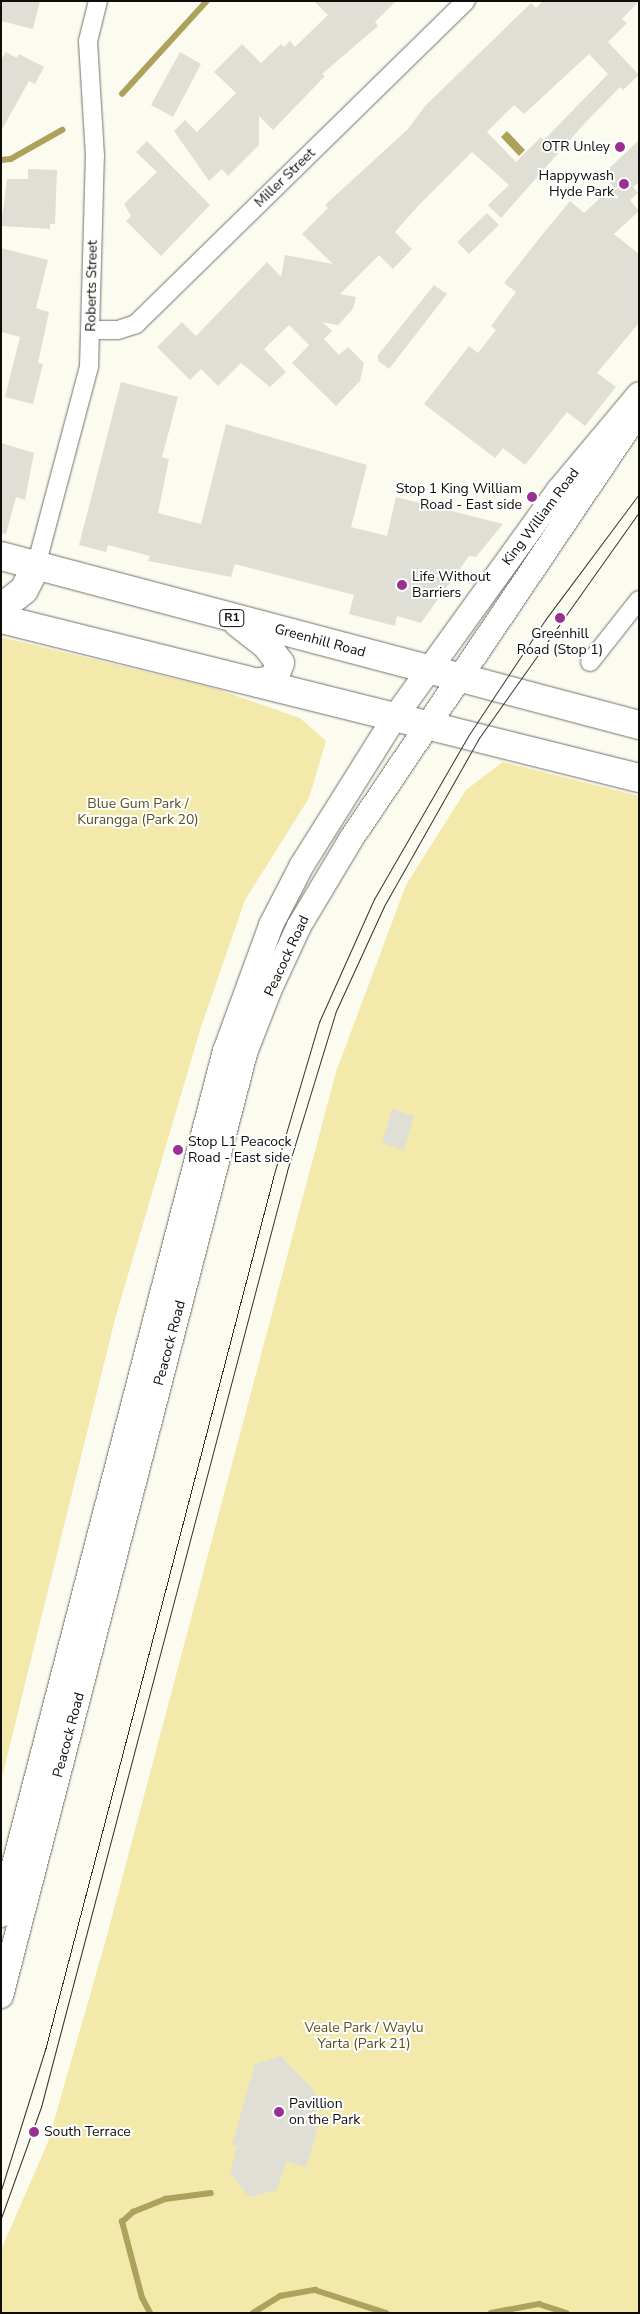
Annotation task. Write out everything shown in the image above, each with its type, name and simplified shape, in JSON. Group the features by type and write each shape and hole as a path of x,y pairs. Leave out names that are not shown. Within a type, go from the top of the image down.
{"highway":[{"name":"Greenhill Road","path":"1,556 639,725"},
{"path":"1,608 24,590 36,566"},
{"path":"231,617 267,646 280,663 274,679 257,683"},
{"path":"1,619 639,778"}],"main road":[{"name":"King William Road","path":"395,718 558,491 639,394"},
{"name":"King William Road","path":"426,726 639,412"},
{"name":"Peacock Road","path":"1,1996 44,1790 225,1051 243,996 271,925 302,865 395,718"},
{"name":"Peacock Road","path":"1,1915 44,1790 245,1053 299,926 351,839 426,726"}],"street":[{"name":"Roberts Street","path":"36,566 89,367 92,330 95,156 88,41 98,1"},
{"name":"Miller Street","path":"92,330 118,330 136,324 466,1"},
{"path":"590,662 639,600"}],"green space":[{"name":"Blue Gum Park / Kurangga (Park 20)","path":"1,637 217,689 300,718 326,741 309,798 245,900 200,1030 115,1319 1,1781"},
{"name":"Veale Park / Waylu Yarta (Park 21)","path":"503,762 639,796 639,2313 1,2313 1,2250 48,2142 105,1943 336,1072 406,885 466,790"}],"shaded area":[{"path":"507,131 525,150 519,156 501,137"}],"building":[{"path":"1,1 40,1 33,29 1,21"},
{"path":"314,1 396,1 375,22 378,26 322,74 325,76 273,130 259,116 259,145 228,176 222,169 209,181 174,131 185,120 197,132 236,93 214,72 242,44 261,63 281,44 284,47 290,41 295,47 328,15"},
{"path":"543,1 639,1 622,19 627,23 608,42 639,75 623,90 620,87 585,123 501,218 488,205 509,185 472,152 418,206 395,232 412,249 393,269 379,255 340,294 356,297 353,309 338,325 322,322 332,331 324,339 339,355 348,347 364,363 360,381 336,406 292,363 309,345 289,325 264,349 286,372 270,387 241,363 218,386 201,369 190,380 157,347 182,322 196,336 267,262 281,277 285,255 333,264 302,234 328,208 325,205 408,129 425,106 531,3 536,8","holes":["589,54 608,74 544,140 541,137 516,162 487,132 514,105 524,114"]},
{"path":"6,52 17,58 19,54 44,67 35,84 29,81 1,131 1,60"},
{"path":"180,52 201,64 173,117 151,105"},
{"path":"639,140 639,182 633,187 638,193 630,200 639,211 614,234 639,254 639,323 597,373 616,387 585,426 567,412 525,465 503,448 495,458 424,404 469,346 478,353 496,330 491,326 516,292 504,283 542,235 570,201 584,213 613,186 602,175"},
{"path":"147,141 210,205 161,256 126,221 131,216 124,204 157,172 136,152"},
{"path":"28,169 57,170 55,224 50,224 50,229 1,226 7,179 28,179"},
{"path":"487,213 499,225 469,254 457,242"},
{"path":"1,248 48,260 36,308 49,312 38,363 43,364 33,404 5,397 20,337 1,332"},
{"path":"434,285 447,294 389,369 378,361 378,355"},
{"path":"121,382 178,397 162,457 169,459 158,513 201,524 226,424 367,465 351,527 387,536 396,497 503,524 476,557 469,556 421,623 397,616 395,626 349,614 354,595 235,564 231,577 148,561 150,556 108,545 106,552 79,545"},
{"path":"1,443 34,453 25,500 16,497 6,534 1,533"},
{"path":"392,1109 414,1116 404,1150 382,1143"},
{"name":"Pavillion on the Park","path":"281,2056 315,2092 317,2131 306,2167 286,2161 277,2190 249,2197 230,2173 237,2146 232,2145 255,2064"}],"waterway":[{"path":"122,94 207,1"},
{"path":"1,160 11,159 62,130"},
{"path":"150,2313 142,2298 122,2222 133,2212 165,2199 211,2193"},
{"path":"253,2313 280,2296 315,2290 386,2313"},
{"path":"491,2313 539,2304 567,2313"}],"tram line":[{"path":"1,2190 45,2050 274,1174 319,1022 374,899 468,736 545,620 639,494"},
{"path":"1,2218 41,2107 287,1171 336,1011 384,906 479,738 639,512"}],"place":[{"name":"OTR Unley","path":"620,147"},
{"name":"Happywash Hyde Park","path":"624,184"},
{"name":"Stop 1 King William Road - East side","path":"532,497"},
{"name":"Life Without Barriers","path":"402,585"},
{"name":"Greenhill Road (Stop 1)","path":"560,618"},
{"name":"Stop L1 Peacock Road - East side","path":"178,1150"},
{"name":"Pavillion on the Park","path":"279,2112"},
{"name":"South Terrace","path":"34,2132"}]}
